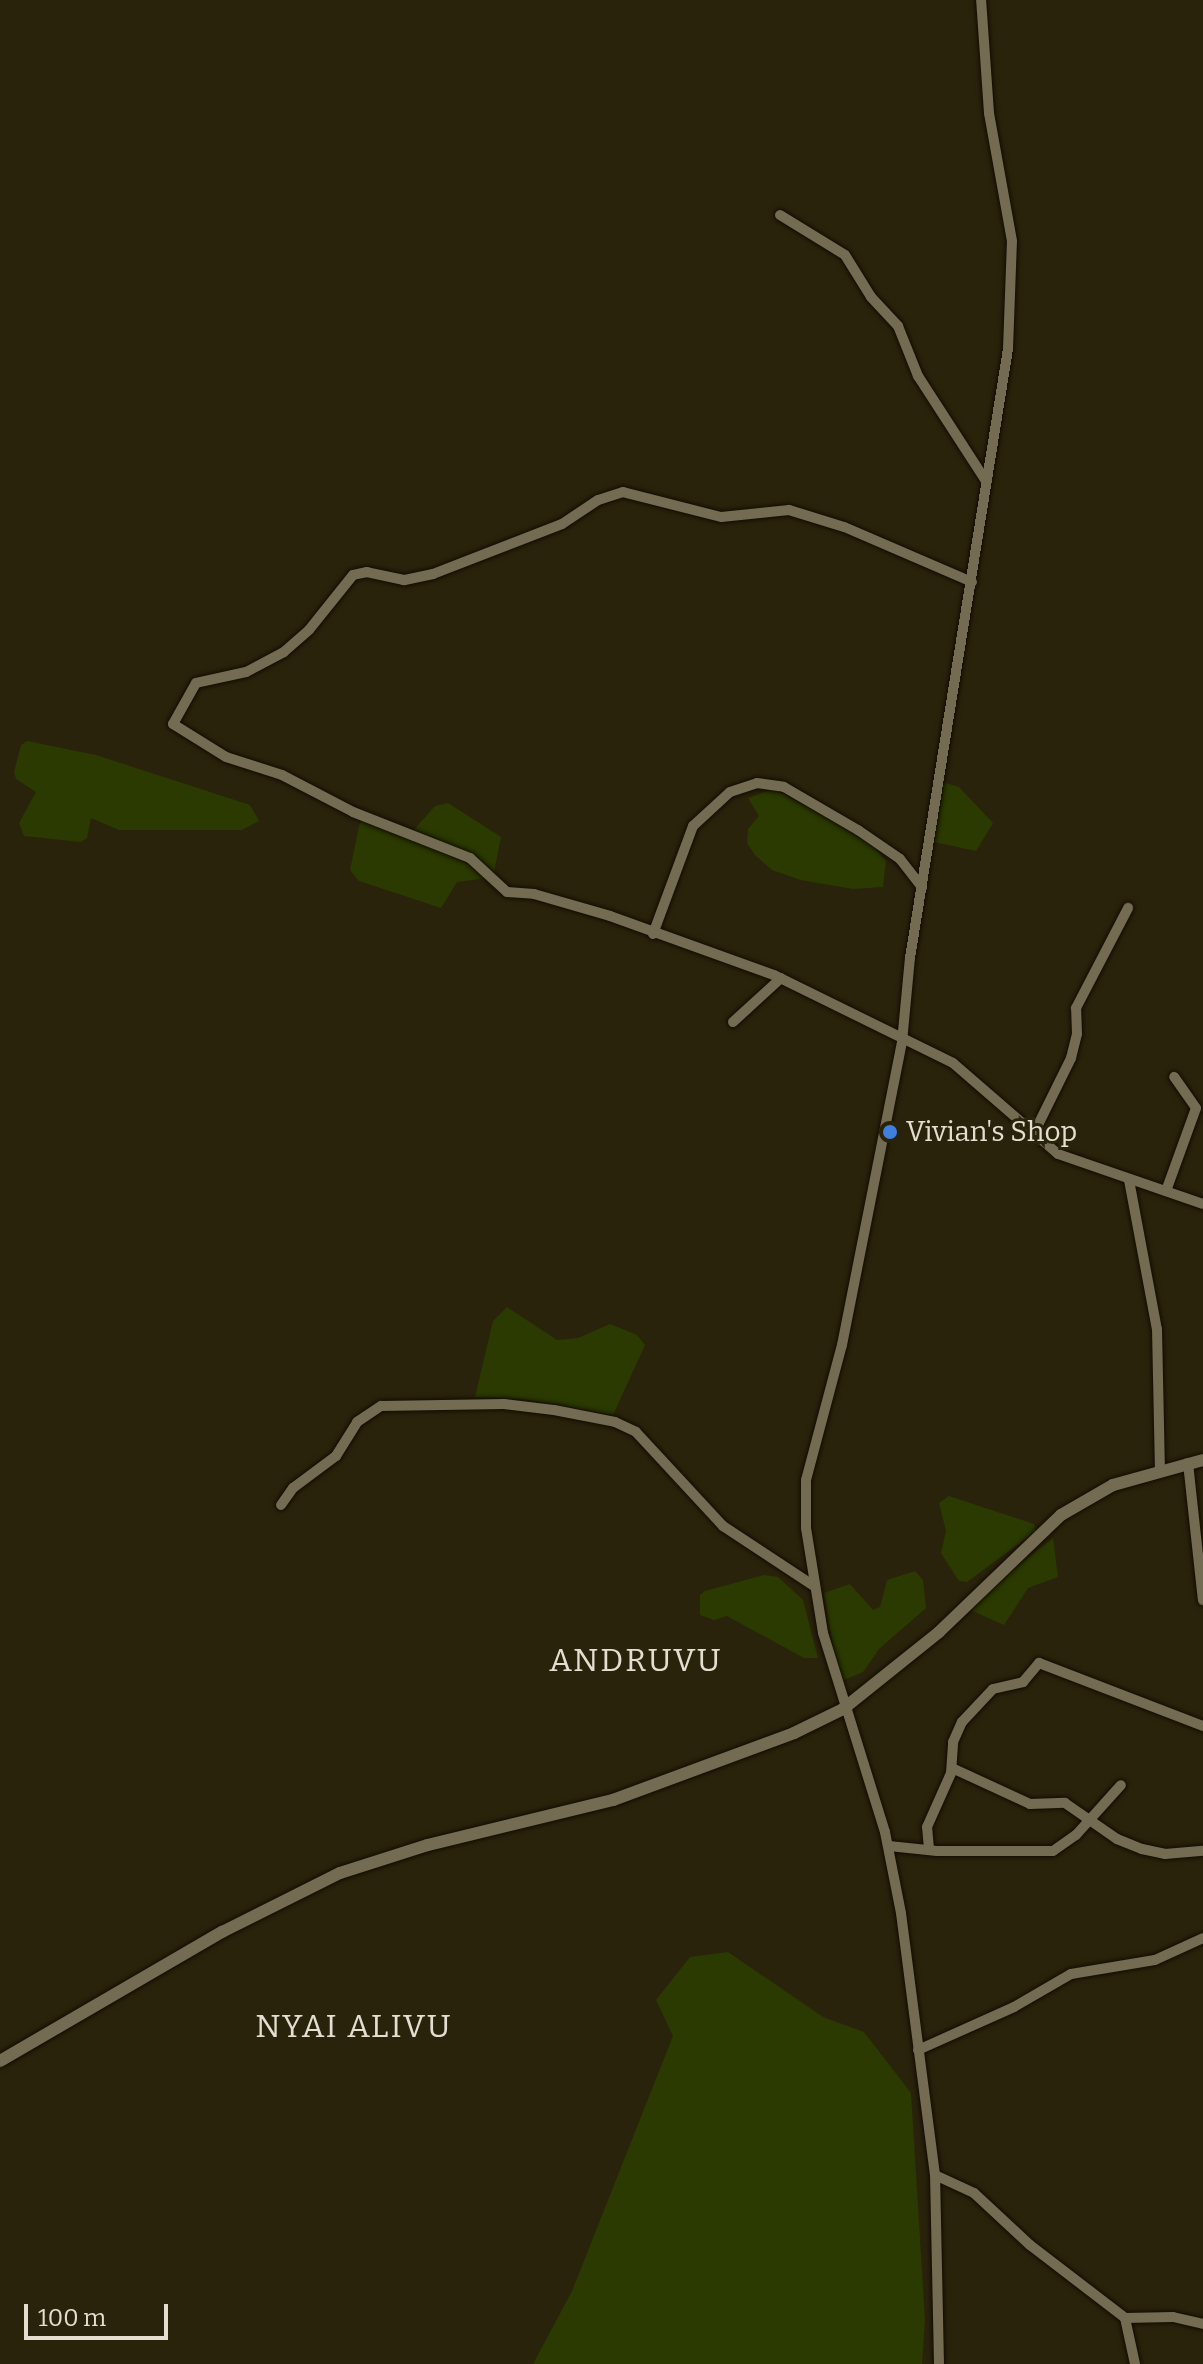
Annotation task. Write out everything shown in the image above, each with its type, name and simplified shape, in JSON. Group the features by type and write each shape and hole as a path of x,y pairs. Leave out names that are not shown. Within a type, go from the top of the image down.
{"street":[{"path":"939,2364 935,2175 889,1846 843,1709 814,1586 806,1528 808,1461 842,1345 902,1042 922,887 1008,349 1013,263 990,126 981,0"},
{"path":"780,215 845,255 871,297 898,326 918,376 986,481"},
{"path":"972,582 844,527 789,510 721,517 623,492 598,500 562,524 433,574 404,580 367,572 353,575 309,630 284,652 246,672 196,683 180,705 173,724 226,757 282,775 353,812 465,855 511,894 551,898 781,978 902,1042 965,1071 1068,1159 1203,1204"},
{"path":"653,934 693,826 730,792 767,781 883,846 922,887"},
{"path":"1034,1133 1071,1058 1077,1034 1076,1008 1128,908"},
{"path":"733,1022 781,978"},
{"path":"1166,1191 1196,1108 1174,1077"},
{"path":"1129,1180 1157,1329 1160,1469"},
{"path":"281,1505 293,1488 336,1456 357,1422 381,1406 504,1404 554,1410 615,1422 636,1432 723,1526 814,1586"},
{"path":"0,2061 222,1932 340,1873 428,1845 613,1800 794,1733 843,1709 939,1632 1061,1515 1113,1485 1160,1469 1203,1460"},
{"path":"1188,1463 1203,1600"},
{"path":"929,1849 927,1827 952,1768 953,1742 973,1707 993,1689 1023,1682 1044,1662 1203,1726"},
{"path":"952,1768 1030,1804 1065,1803 1087,1820 1152,1851 1203,1851"},
{"path":"889,1846 1053,1851 1121,1785"},
{"path":"918,2050 1014,2007 1071,1974 1155,1960 1203,1938"},
{"path":"935,2175 974,2193 1030,2245 1125,2318 1173,2317 1203,2324"},
{"path":"1125,2318 1135,2364"}],"green space":[{"path":"27,741 96,755 250,805 259,821 242,830 119,830 91,818 87,838 81,842 24,836 19,823 36,792 16,779 14,772 21,745"},
{"path":"946,783 959,787 993,823 976,851 934,842 940,787"},
{"path":"774,789 869,841 886,861 883,887 853,889 801,880 772,870 755,855 747,843 748,829 759,816 748,798"},
{"path":"448,803 501,837 493,877 457,882 441,908 359,881 350,870 360,822 366,819 412,832 435,806"},
{"path":"507,1307 557,1340 578,1338 610,1324 637,1335 645,1345 613,1415 523,1399 475,1397 493,1321"},
{"path":"949,1496 1034,1524 1036,1531 967,1582 959,1581 941,1553 946,1531 939,1503"},
{"path":"1053,1538 1058,1577 1028,1588 1004,1625 966,1608"},
{"path":"915,1571 923,1580 926,1608 879,1649 863,1672 839,1682 824,1593 850,1584 873,1610 880,1607 887,1580"},
{"path":"764,1575 778,1577 803,1600 818,1658 804,1658 727,1616 714,1620 700,1615 700,1595 705,1591"},
{"path":"728,1952 823,2017 864,2032 911,2093 925,2320 922,2364 533,2364 572,2291 673,2036 656,2000 690,1957"}],"place":[{"name":"Vivian's Shop","path":"890,1132"}],"district":[{"name":"ANDRUVU","path":"636,1660"},
{"name":"NYAI ALIVU","path":"354,2026"}]}
